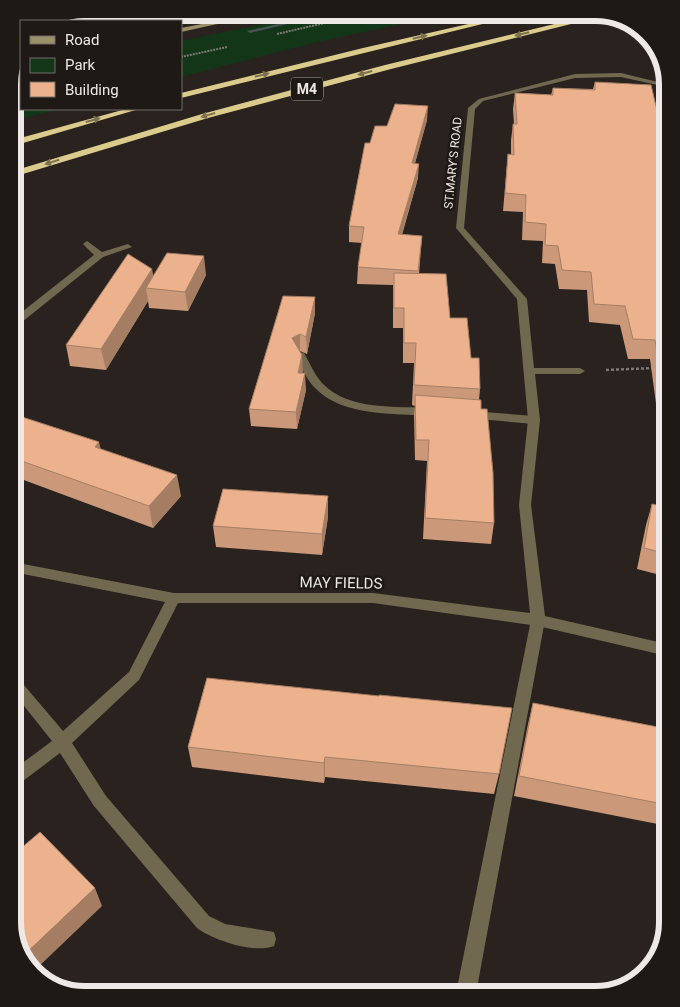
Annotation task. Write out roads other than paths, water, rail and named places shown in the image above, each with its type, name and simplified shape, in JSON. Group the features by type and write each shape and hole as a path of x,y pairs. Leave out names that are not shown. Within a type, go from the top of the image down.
{"highway":[{"name":"M4","path":"182,96 490,21"},
{"name":"M4","path":"21,172 205,116 388,67 575,21"},
{"path":"21,141 131,110"}],"street":[{"path":"182,30 223,21"},
{"name":"ST.MARY'S ROAD","path":"467,986 538,620 525,505 534,420 522,299 460,228 472,108 481,100 575,76 621,75 659,84"},
{"path":"87,244 100,255"},
{"path":"21,318 100,255 128,246"},
{"path":"300,355 320,387 342,400 365,407 444,413"},
{"path":"528,371 580,371"},
{"path":"464,415 534,420"},
{"name":"MAY FIELDS","path":"21,569 174,598 373,598 538,620 659,648"},
{"path":"21,772 62,742 134,676 174,598"},
{"path":"21,693 62,742 100,801 211,929 267,939"}],"waterway":[{"path":"250,31 295,21"}]}
